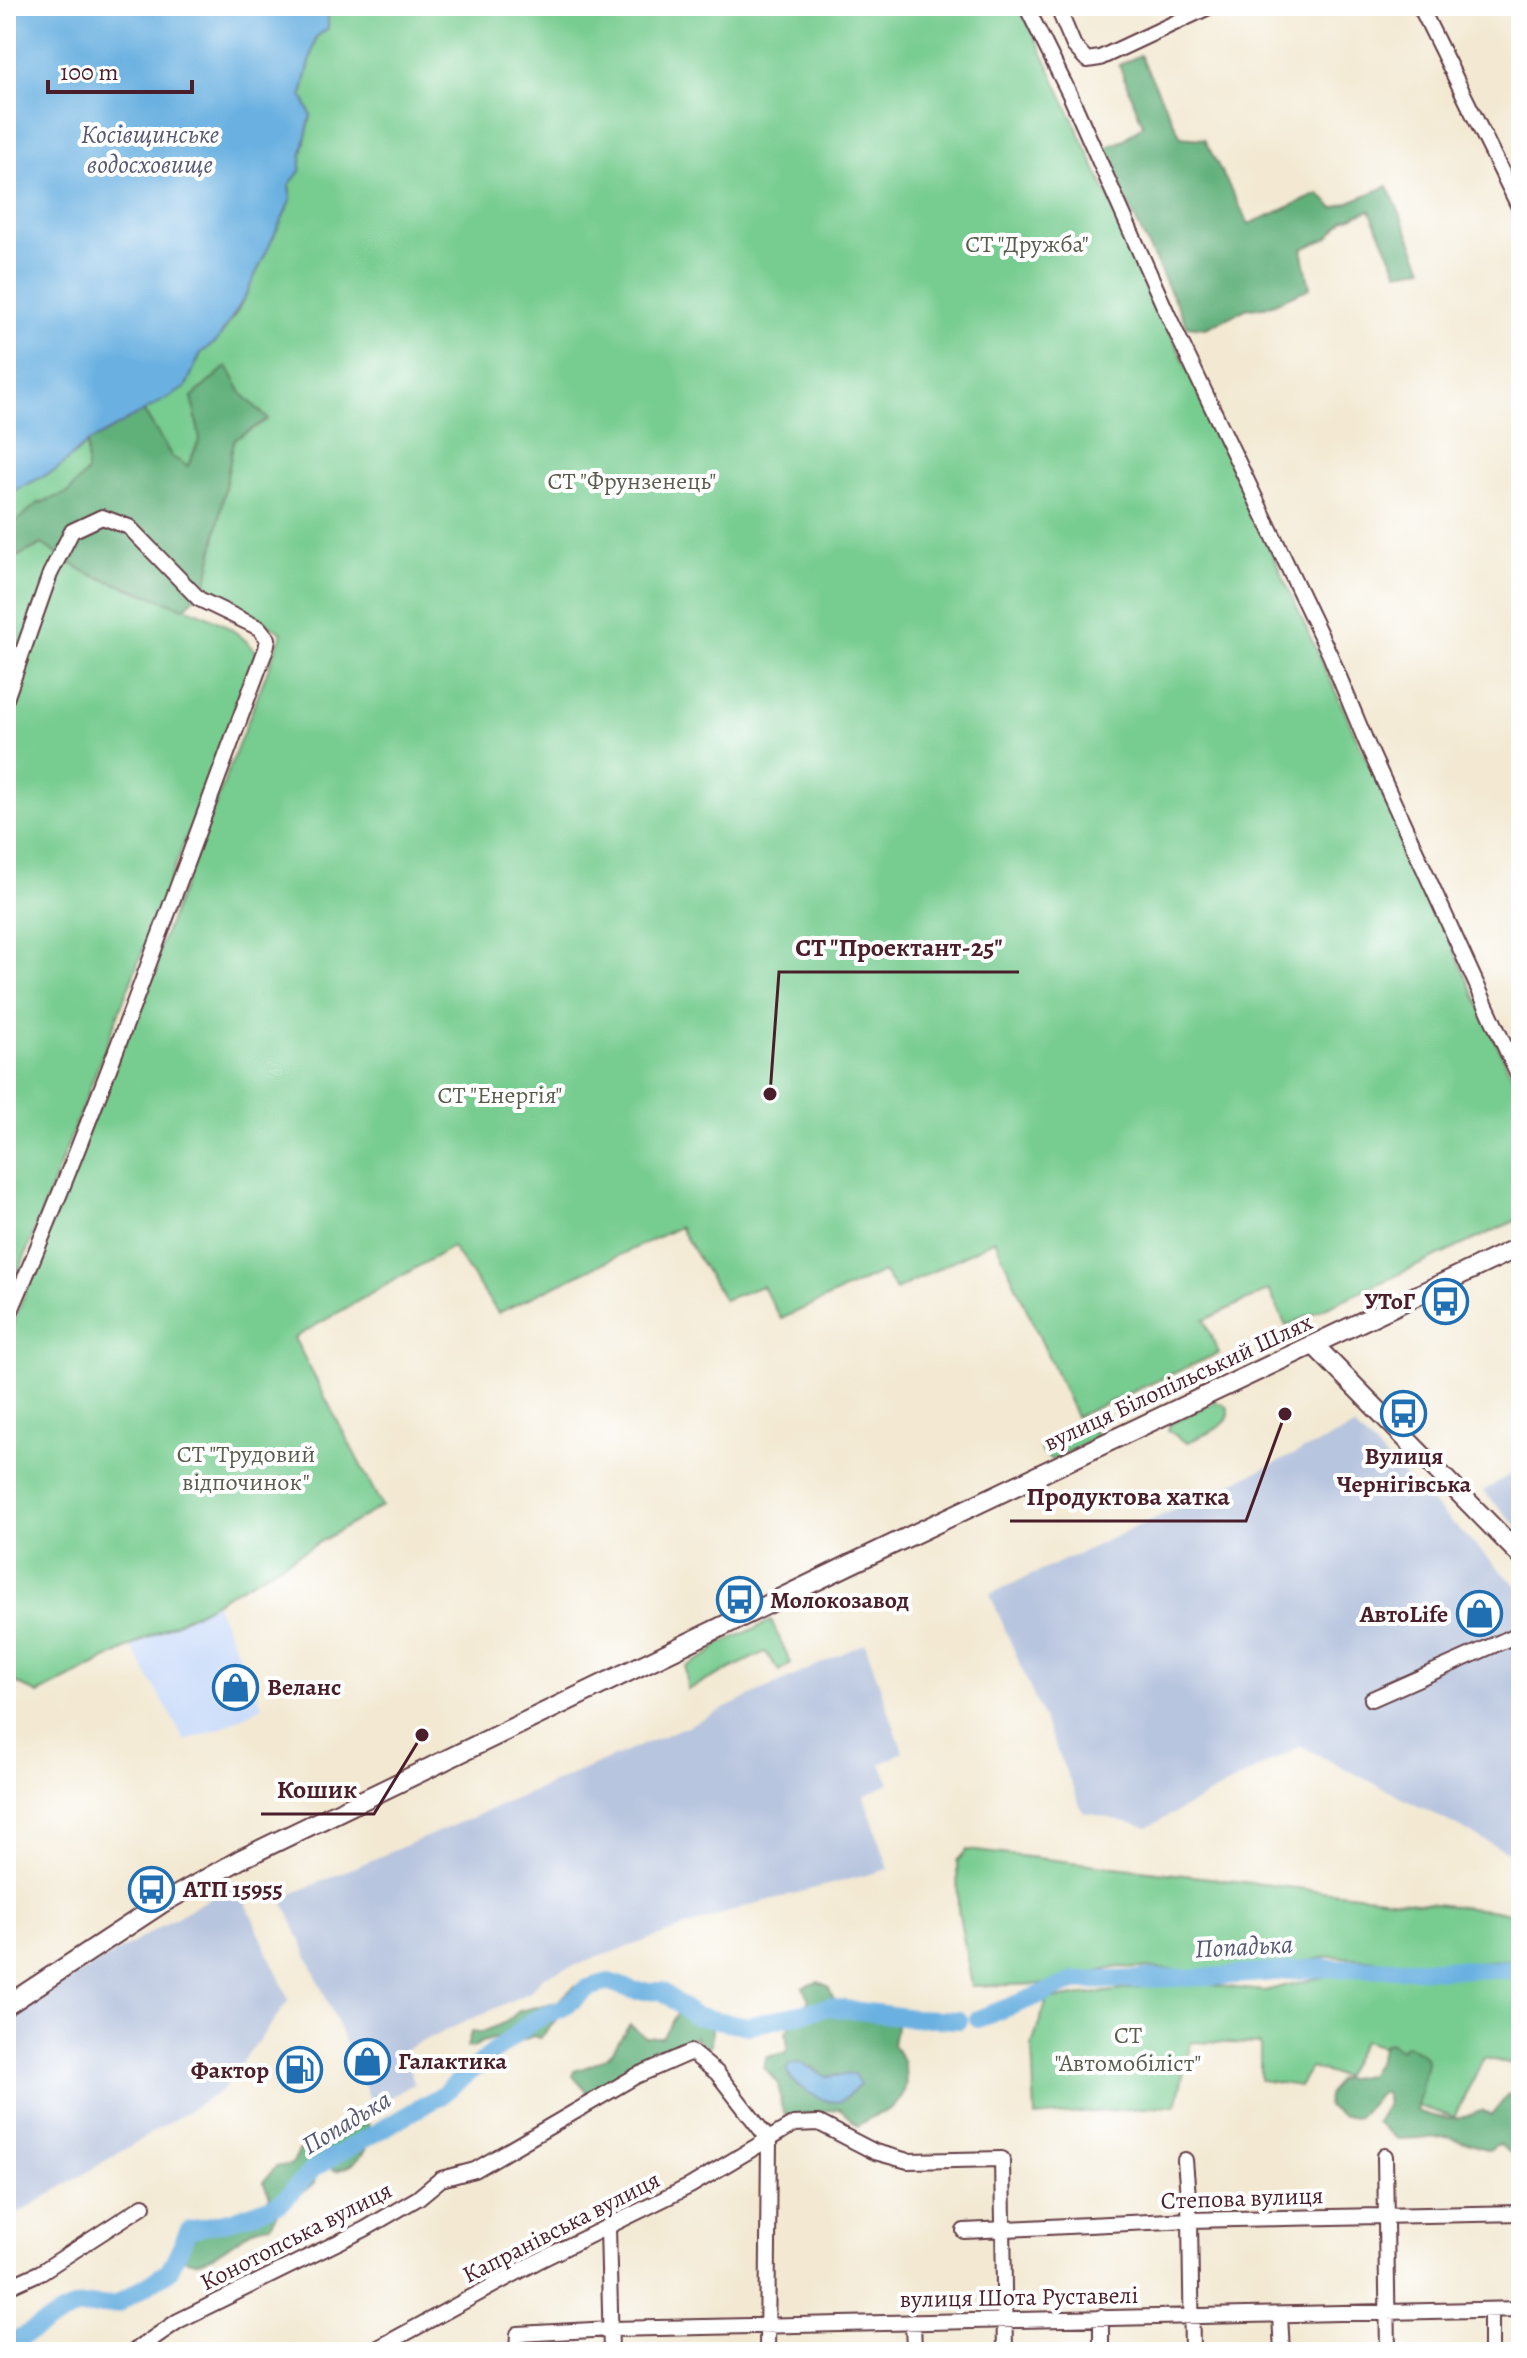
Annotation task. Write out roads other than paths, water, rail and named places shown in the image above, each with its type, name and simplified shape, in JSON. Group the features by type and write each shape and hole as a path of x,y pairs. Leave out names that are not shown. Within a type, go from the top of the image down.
{"main road":[{"name":"вулиця Білопільський Шлях","path":"6,2006 161,1904 241,1859 851,1564 1521,1246"},
{"path":"1314,1345 1521,1556"}],"street":[{"path":"1026,6 1076,109 1173,326 1330,655 1367,744 1521,1082"},
{"path":"1057,6 1074,46 1087,60 1100,58 1211,6"},
{"path":"1420,6 1514,180 1521,211"},
{"path":"6,699 50,574 72,531 102,517 129,527 199,599 259,628 268,639 91,1112 6,1322"},
{"path":"1372,1699 1521,1633"},
{"name":"Конотопська вулиця","path":"133,2352 178,2321 365,2229 418,2198 441,2179 475,2170 636,2076 691,2052 717,2073 769,2140"},
{"name":"Капранівська вулиця","path":"377,2350 536,2262 690,2186 794,2124 819,2123 875,2152 908,2161 1002,2159 1003,2229"},
{"path":"767,2352 769,2140"},
{"path":"1385,2156 1388,2352"},
{"path":"1185,2160 1190,2220 1192,2352"},
{"path":"6,2288 41,2272 143,2206"},
{"name":"Степова вулиця","path":"964,2231 1190,2220 1521,2213"},
{"path":"608,2227 611,2352"},
{"path":"1003,2229 1005,2352"},
{"name":"вулиця Шота Руставелі","path":"517,2352 518,2334 611,2329 1521,2309"},
{"path":"1491,2310 1491,2352"},
{"path":"1280,2315 1282,2352"},
{"path":"1101,2317 1101,2352"},
{"path":"913,2322 914,2352"}],"water":[{"name":"Косівщинське водосховище","path":"6,6 328,6 328,28 316,37 302,95 311,115 300,171 289,185 291,200 245,297 217,341 201,353 185,388 87,443 56,470 6,495"},
{"path":"802,2063 826,2077 854,2074 860,2085 841,2101 819,2098 796,2083 787,2072 790,2064"}],"waterway":[{"name":"Попадька","path":"978,2019 1075,1981 1210,1977 1324,1968 1510,1970 1521,1973"},
{"name":"Попадька","path":"6,2345 76,2307 117,2304 169,2271 189,2230 233,2220 281,2203 314,2168 440,2096 531,2022 564,2007 588,1988 609,1982 636,1991 662,1991 694,2016 748,2026 828,2007 914,2018 959,2020"}],"place":[{"name":"СТ \"Проектант-25\"","path":"770,1094"},
{"name":"УТоГ","path":"1446,1301"},
{"name":"Продуктова хатка","path":"1285,1414"},
{"name":"Вулиця Чернігівська","path":"1404,1414"},
{"name":"Молокозавод","path":"739,1600"},
{"name":"АвтоLife","path":"1479,1614"},
{"name":"Веланс","path":"236,1687"},
{"name":"Кошик","path":"422,1735"},
{"name":"АТП 15955","path":"152,1889"},
{"name":"Галактика","path":"367,2061"},
{"name":"Фактор","path":"300,2070"}],"park label":[{"name":"СТ \"Дружба\"","path":"1027,244"},
{"name":"СТ \"Фрунзенець\"","path":"632,481"},
{"name":"СТ \"Енергія\"","path":"500,1095"},
{"name":"СТ \"Трудовий відпочинок\"","path":"246,1468"},
{"name":"СТ \"Автомобіліст\"","path":"1128,2049"}]}
